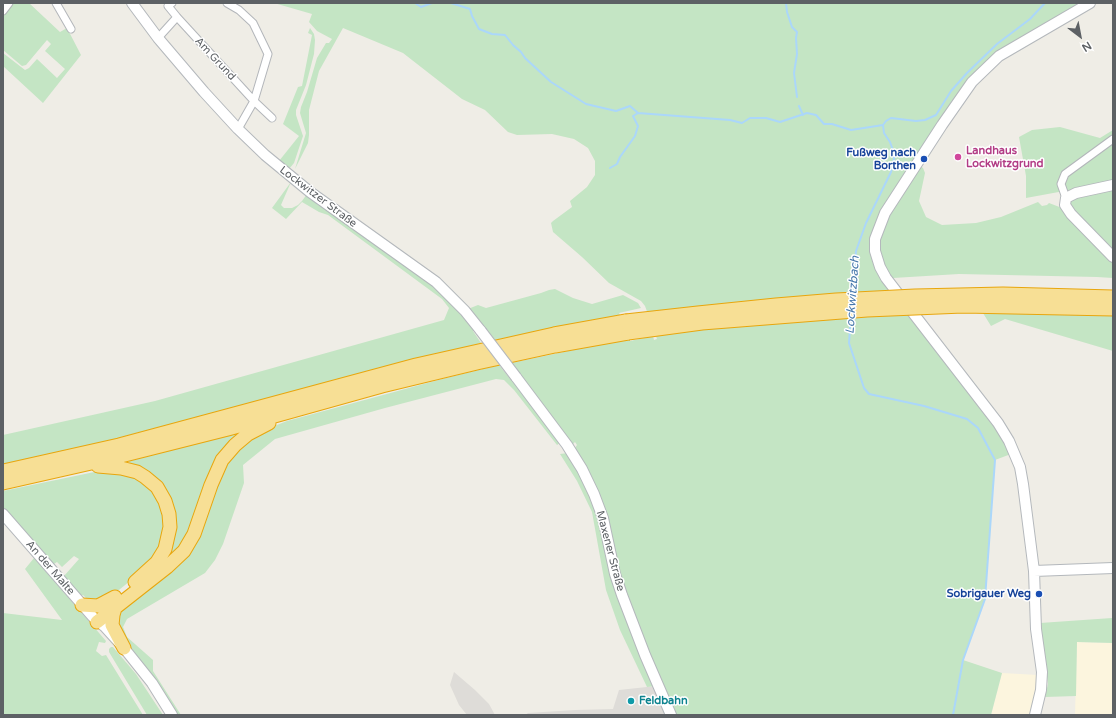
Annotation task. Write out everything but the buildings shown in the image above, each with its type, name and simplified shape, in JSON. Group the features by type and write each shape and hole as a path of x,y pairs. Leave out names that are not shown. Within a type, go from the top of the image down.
{"highway":[{"path":"3,483 80,466 228,429 375,388 477,363 547,348 627,327 776,305 891,297 996,294 1113,297"},
{"path":"3,471 119,445 416,365 554,334 627,327 874,310 963,306 1113,309"},
{"path":"82,605 98,606 115,603 167,567 184,551 194,534 211,485 222,460 235,444 248,434 288,412"},
{"path":"80,466 110,466 138,472 157,487 165,501 169,514 170,527 165,549 161,556 145,574 95,620"},
{"path":"115,603 112,625 124,648"}],"main road":[{"name":"Lockwitzer Straße","path":"132,3 158,38 238,129 292,178 436,282 465,311 516,377"},
{"path":"1035,715 1041,690 1042,672 1036,630 1034,571 1020,467 1009,440 984,404 886,278 880,267 875,251 875,239 885,213 942,125 972,82 999,56 1090,3"},
{"path":"1113,185 1076,193 1066,198 1065,205 1071,214 1113,257"},
{"name":"Maxener Straße","path":"516,377 567,445 582,469 594,494 603,518 615,574 622,595 642,648 671,715"},
{"name":"An der Malte","path":"3,514 95,620 101,631 134,668 165,715"},
{"path":"1034,571 1113,568"},
{"name":"An der Malte","path":"95,620 105,627 124,648 152,683 172,715"}],"street":[{"path":"3,11 9,3"},
{"path":"56,3 71,29"},
{"name":"Am Grund","path":"172,3 168,6 177,17 254,101 272,118"},
{"path":"226,3 239,10 253,23 268,54 254,101 238,129"},
{"path":"158,38 177,17"},
{"path":"1066,198 1061,184 1064,174 1113,139"}],"shaded area":[{"path":"1077,642 1113,643 1113,715 1075,715"},
{"path":"454,672 489,704 495,715 467,715 459,705 450,685"},
{"path":"1002,673 1038,675 1034,704 1030,715 991,715"},
{"path":"656,686 666,712 664,715 525,715 528,713 613,709 619,690"}],"green space":[{"path":"11,3 29,3 60,32 67,28 81,55 43,103 3,66 3,53 25,70 29,68 37,59 57,78 65,69 45,51 51,44 47,40 26,65 22,66 3,50 3,14"},
{"path":"274,3 1085,3 969,80 952,101 915,161 872,251 997,428 1011,454 995,460 985,599 963,660 1002,673 991,715 675,715 647,649 619,575 614,544 607,517 575,450 577,445 575,442 573,444 569,443 511,363 630,338 630,341 653,336 654,340 657,339 645,306 641,301 609,283 553,232 551,223 572,207 570,201 587,187 595,175 595,161 588,148 574,139 552,134 517,135 508,132 485,110 462,99 403,53 343,28 319,71 309,110 308,143 295,169 306,133 300,113 301,107 317,58 326,43 329,43 332,39 317,31 309,22 312,14"},
{"path":"310,28 314,34 315,40 314,54 306,85 296,110 296,115 303,136 294,163 289,169 279,161 299,136 283,124 298,87 302,86 312,35 308,33"},
{"path":"1060,127 1100,138 1113,130 1113,182 1026,198 1026,176 1019,137 1032,130"},
{"path":"919,165 923,168 925,173 919,201 926,217 942,225 976,223 1001,217 1038,202 1042,206 1049,203 1062,208 1113,263 1113,278 959,274 893,278 884,266 879,253 878,242 887,215"},
{"path":"291,182 281,205 284,208 292,208 298,205 307,194 318,205 426,278 458,308 475,330 473,331 481,343 107,441 3,464 3,435 155,401 444,320 449,308 442,299 328,215 319,212 302,202 286,219 272,208"},
{"path":"1113,188 1113,254 1068,205 1071,199"},
{"path":"555,289 573,298 592,304 623,295 638,303 641,308 619,313 620,315 495,340 468,309 478,305 486,308"},
{"path":"978,305 1113,307 1113,351 1005,319 991,326"},
{"path":"499,365 511,380 513,379 560,443 557,445 514,390 504,380 496,379 275,439 243,465 244,483 223,544 215,560 205,573 127,619 123,627 127,637 153,660 153,671 181,715 176,715 115,628 121,606 169,569 224,462 259,432 287,421"},
{"path":"245,430 239,437 186,543 149,575 173,515 130,465 129,461"},
{"path":"568,453 591,494 656,686 647,687 620,630 606,590 592,512 577,481 560,454"},
{"path":"104,470 142,480 162,502 165,538 146,568 114,594 107,599 85,600 86,598 83,595 81,596 64,576 79,559 74,556 62,567 57,562 54,564 3,508 3,491"},
{"path":"34,558 106,641 105,643 99,642 96,651 102,656 106,655 143,715 3,715 3,613 62,620 25,569"},
{"path":"1112,618 1113,643 1077,642 1076,696 1045,697 1048,684 1040,623"},
{"path":"111,647 113,647 136,674 163,715 147,715 109,652"}],"waterway":[{"path":"415,3 421,7 432,3"},
{"path":"451,3 470,9 479,29 492,34 505,35 525,58 551,82 586,104 616,111 630,106 638,113 730,120 742,123 750,118 766,118 780,122 807,113 816,115 824,124 832,124 851,130 883,125"},
{"path":"786,3 787,12 792,27 797,32 797,54 794,73 797,97"},
{"name":"Lockwitzbach","path":"852,295 856,251 866,223 891,172 894,159 894,153 890,142 884,133 883,125 891,118 916,121 925,120 936,115 951,91 967,73 997,44 1030,19 1045,3"},
{"path":"799,106 803,115"},
{"path":"610,168 617,164 620,157 635,136 638,126 633,116 638,113"},
{"name":"Lockwitzbach","path":"851,315 849,343 864,388 869,394 924,406 967,419 978,428 995,460 985,599 963,660 953,715"}],"place":[{"name":"Landhaus Lockwitzgrund","path":"958,157"},
{"name":"Fußweg nach Borthen","path":"924,159"},
{"name":"Sobrigauer Weg","path":"1039,594"},
{"name":"Feldbahn","path":"631,701"}]}
